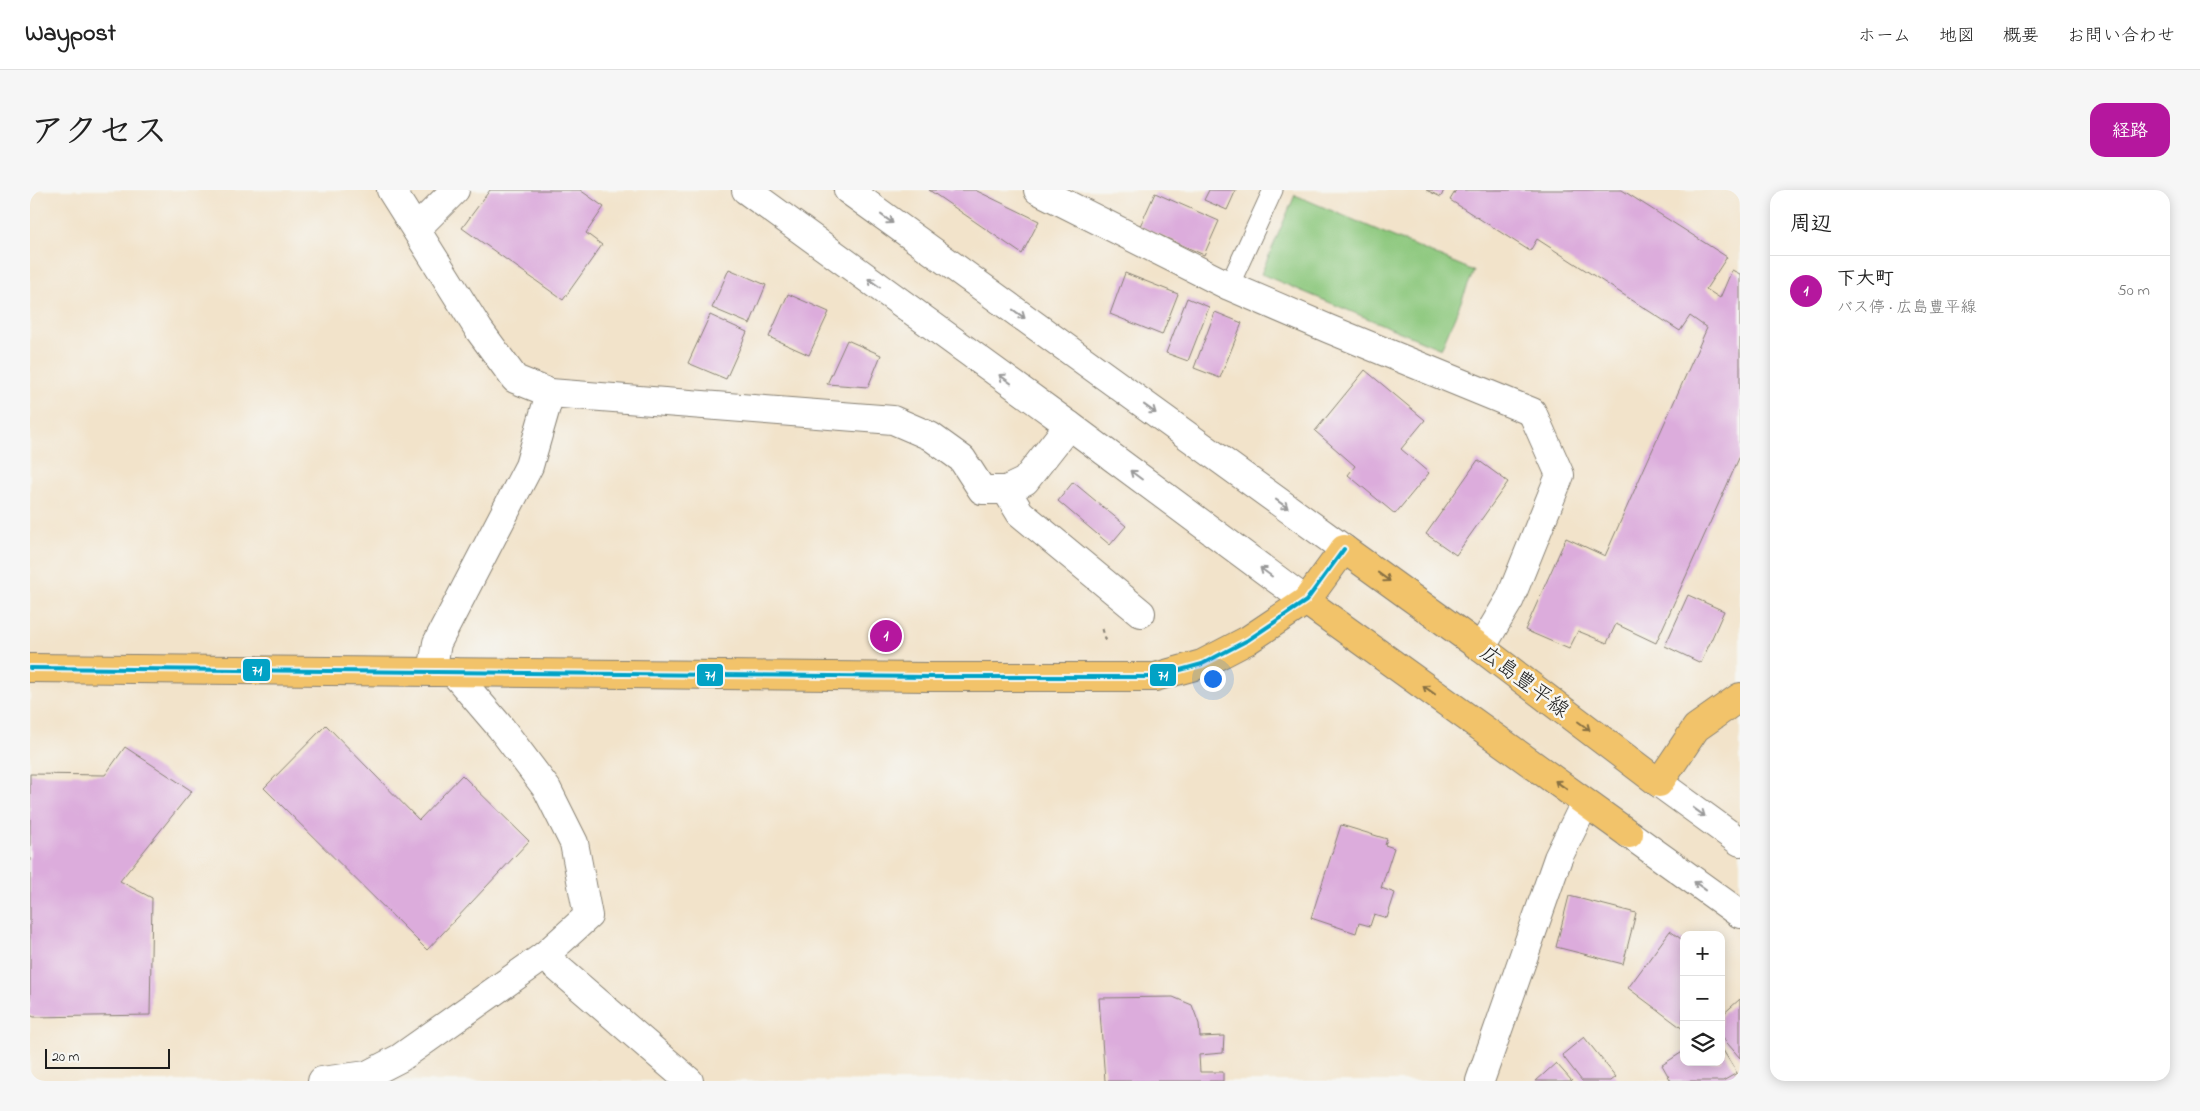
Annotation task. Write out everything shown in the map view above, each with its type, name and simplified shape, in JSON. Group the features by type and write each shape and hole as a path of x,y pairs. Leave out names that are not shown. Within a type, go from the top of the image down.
{"main road":[{"path":"30,668 919,677 1155,677 1202,664 1248,640 1306,601 1344,549"},
{"name":"広島豊平線","path":"1344,549 1481,648 1660,783"},
{"path":"1306,601 1629,834"},
{"path":"1660,783 1696,728 1737,703"}],"street":[{"path":"391,190 479,330 515,379 550,393 893,420 930,436 962,458 982,490 1006,490 1025,481 1069,425"},
{"path":"416,229 455,190"},
{"path":"746,190 1069,425 1306,601"},
{"path":"848,190 1344,549"},
{"path":"1038,190 1086,200 1229,286 1532,412 1560,475 1510,599 1481,648"},
{"path":"322,1081 369,1078 544,956 588,916 574,843 547,789 501,728 443,672 438,643 529,466 550,393"},
{"path":"1006,490 1020,513 1141,613"},
{"path":"1660,783 1740,842"},
{"path":"1480,1081 1558,858 1585,802"},
{"path":"1629,834 1740,914"},
{"path":"544,956 689,1081"}],"lane":[{"path":"1229,286 1273,190"}],"green space":[{"path":"1295,195 1474,271 1441,349 1261,274"}],"building":[{"path":"490,190 580,190 604,207 586,233 602,245 563,300 462,228"},
{"path":"929,190 975,190 1039,221 1022,254"},
{"path":"1209,190 1236,190 1227,210 1204,200"},
{"path":"1426,190 1444,190 1441,197"},
{"path":"1456,190 1622,190 1727,257 1706,289 1720,298 1732,270 1740,274 1740,456 1656,643 1616,624 1607,643 1578,631 1569,649 1525,630 1566,538 1605,556 1707,328 1690,316 1680,331 1537,239 1530,251 1450,200"},
{"path":"1155,193 1219,221 1204,255 1140,226"},
{"path":"729,269 766,285 750,324 712,308"},
{"path":"1125,273 1178,294 1162,335 1110,314"},
{"path":"788,294 829,312 809,355 769,337"},
{"path":"1187,298 1209,307 1188,361 1166,353"},
{"path":"1215,312 1242,323 1220,378 1194,368"},
{"path":"710,315 747,332 726,379 688,363"},
{"path":"847,340 881,355 868,387 827,384"},
{"path":"1365,370 1425,420 1401,449 1429,473 1395,514 1348,475 1355,466 1315,431"},
{"path":"1478,460 1508,482 1456,555 1426,534"},
{"path":"1073,482 1126,526 1110,545 1058,501"},
{"path":"1688,595 1724,611 1701,663 1665,646"},
{"path":"326,725 419,820 462,775 529,841 427,950 264,788"},
{"path":"125,747 192,791 120,881 152,898 150,1015 34,1017 30,1015 30,774 105,775"},
{"path":"1341,825 1387,839 1385,845 1394,848 1381,888 1395,893 1387,918 1374,914 1370,926 1359,923 1356,933 1311,918"},
{"path":"1569,896 1636,913 1623,964 1556,947"},
{"path":"1670,931 1680,938 1680,1027 1628,988"},
{"path":"1173,997 1192,1005 1199,1024 1200,1037 1224,1036 1223,1053 1199,1055 1200,1072 1223,1072 1223,1081 1105,1081 1099,998"},
{"path":"1740,999 1740,1058 1725,1041 1725,1012"},
{"path":"1584,1037 1616,1077 1611,1081 1582,1081 1562,1055"},
{"path":"1680,1054 1680,1066 1725,1066 1725,1054 1737,1073 1723,1081 1671,1081 1662,1065"},
{"path":"1556,1063 1572,1081 1536,1081"}],"transit line":[{"name":"71","path":"30,668 929,677 1155,677 1202,664 1248,640 1306,601 1344,549"}],"place":[{"name":"下大町","path":"886,636"}]}
